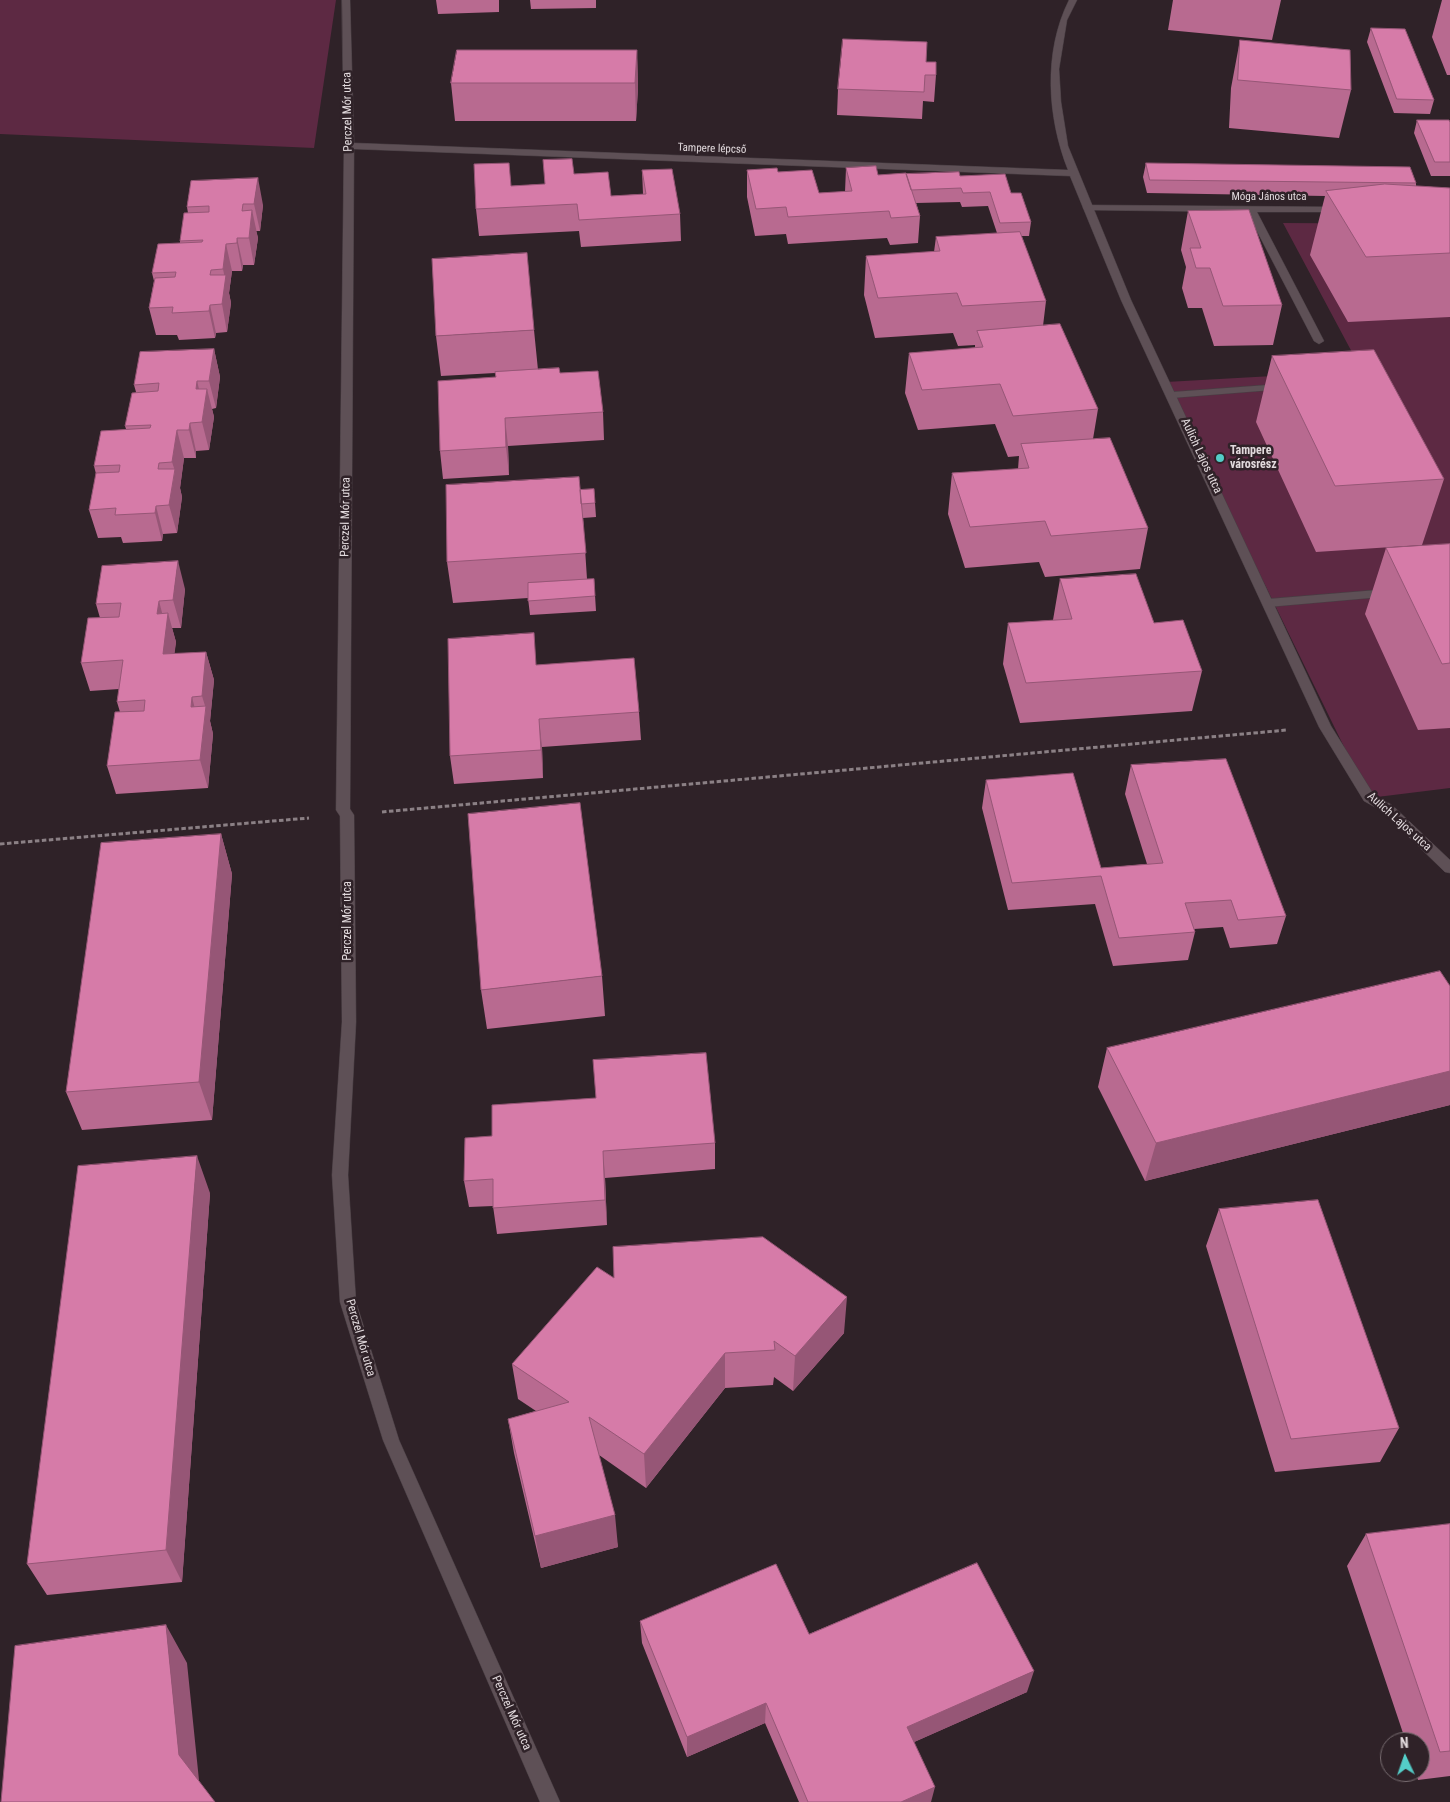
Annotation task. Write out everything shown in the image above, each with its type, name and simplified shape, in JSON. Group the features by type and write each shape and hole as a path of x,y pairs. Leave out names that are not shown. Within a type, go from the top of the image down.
{"street":[{"name":"Perczel Mór utca","path":"346,0 350,146 343,810 347,815 349,1022 340,1175 348,1302 391,1440 550,1802"},
{"name":"Aulich Lajos utca","path":"1073,0 1063,20 1056,69 1056,102 1063,146 1126,300 1172,395 1325,727 1369,798 1387,808 1450,868"},
{"name":"Tampere lépcső","path":"350,146 1074,173"},
{"name":"Móga János utca","path":"1088,208 1351,209"},
{"path":"1251,210 1319,341"},
{"path":"1172,395 1290,387 1293,394"},
{"path":"1268,603 1402,592"}],"path":[{"path":"0,844 347,815 1325,727"}],"shaded area":[{"path":"0,0 336,0 314,148 0,134"},
{"path":"1283,223 1450,224 1450,788 1369,798 1166,382 1362,371"}],"building":[{"path":"1371,28 1405,29 1434,100 1397,99"},
{"path":"843,39 927,42 926,62 936,62 936,75 925,75 924,92 838,89"},
{"path":"1240,40 1350,50 1351,90 1238,80"},
{"path":"457,50 637,50 635,83 451,83"},
{"path":"1417,120 1449,120 1450,162 1435,162"},
{"path":"572,159 574,174 608,172 611,196 646,194 642,170 672,169 680,214 579,220 577,204 476,209 474,164 509,163 511,186 545,184 543,160"},
{"path":"1146,163 1410,167 1416,183 1150,180"},
{"path":"876,166 878,175 906,173 920,216 891,218 889,211 788,217 786,207 756,209 747,170 777,168 778,172 812,170 819,193 852,191 846,168"},
{"path":"959,172 960,176 1005,174 1011,193 1021,193 1031,222 1000,223 990,192 963,193 961,188 911,190 906,174"},
{"path":"258,178 254,204 243,204 242,211 252,210 249,238 237,238 237,243 226,244 223,269 211,270 210,275 226,275 222,304 210,305 209,311 172,313 173,307 149,308 155,278 175,277 176,272 152,273 158,244 202,242 203,240 180,241 184,213 209,212 209,206 187,207 191,181"},
{"path":"1385,184 1450,188 1450,253 1366,257 1326,191"},
{"path":"1249,210 1282,305 1223,306 1210,268 1196,268 1190,248 1201,248 1188,211"},
{"path":"1020,232 1046,301 962,306 957,293 878,298 866,256 940,251 936,237"},
{"path":"527,253 534,330 436,336 432,259"},
{"path":"1060,324 1098,409 1013,416 1000,384 922,390 909,353 983,347 977,331"},
{"path":"214,349 209,381 197,381 196,389 207,389 202,422 190,423 189,430 177,430 172,462 159,463 158,469 175,469 169,505 156,506 155,513 115,515 116,508 89,510 96,473 119,472 120,465 94,466 101,431 150,428 151,425 125,426 132,393 158,391 159,383 134,385 140,352"},
{"path":"1374,350 1444,479 1335,486 1272,356"},
{"path":"559,368 560,373 598,371 603,412 505,418 506,447 440,451 438,381 496,377 495,372"},
{"path":"1110,438 1148,528 1051,536 1045,521 970,527 952,473 1029,468 1021,444"},
{"path":"579,477 586,553 447,562 446,485"},
{"path":"594,489 595,503 581,504 580,490"},
{"path":"1450,544 1450,663 1442,664 1386,548"},
{"path":"178,561 173,600 159,601 157,614 168,613 163,654 206,652 202,696 192,697 191,707 206,706 200,760 107,766 115,712 144,711 145,700 117,702 123,660 81,663 88,618 119,617 121,603 96,604 102,566"},
{"path":"1136,574 1154,623 1183,620 1202,671 1026,683 1008,623 1072,619 1060,579"},
{"path":"594,579 595,596 528,601 528,583"},
{"path":"534,633 536,665 634,658 639,712 539,719 541,750 450,756 448,639"},
{"path":"1226,759 1286,916 1238,920 1231,900 1185,903 1195,932 1119,938 1101,876 1012,883 986,780 1073,773 1101,868 1163,863 1131,765"},
{"path":"580,803 602,976 481,990 468,814"},
{"path":"221,834 199,1082 66,1092 101,843"},
{"path":"1440,971 1450,986 1450,1071 1156,1143 1107,1048"},
{"path":"706,1053 715,1143 603,1151 605,1200 493,1208 493,1179 464,1181 465,1138 492,1136 492,1105 596,1098 593,1060"},
{"path":"197,1156 166,1550 27,1564 78,1166"},
{"path":"1318,1200 1399,1428 1291,1439 1219,1209"},
{"path":"763,1237 847,1297 795,1356 774,1341 775,1350 725,1353 644,1454 589,1417 615,1515 535,1536 508,1419 569,1402 512,1364 597,1267 614,1278 613,1247"},
{"path":"1450,1524 1450,1751 1440,1752 1366,1534"},
{"path":"977,1563 1034,1671 907,1727 935,1787 901,1802 808,1802 766,1703 687,1737 640,1621 776,1564 809,1634"},
{"path":"166,1625 179,1755 215,1802 1,1802 15,1646"}],"place":[{"name":"Tampere városrész","path":"1220,458"}]}
